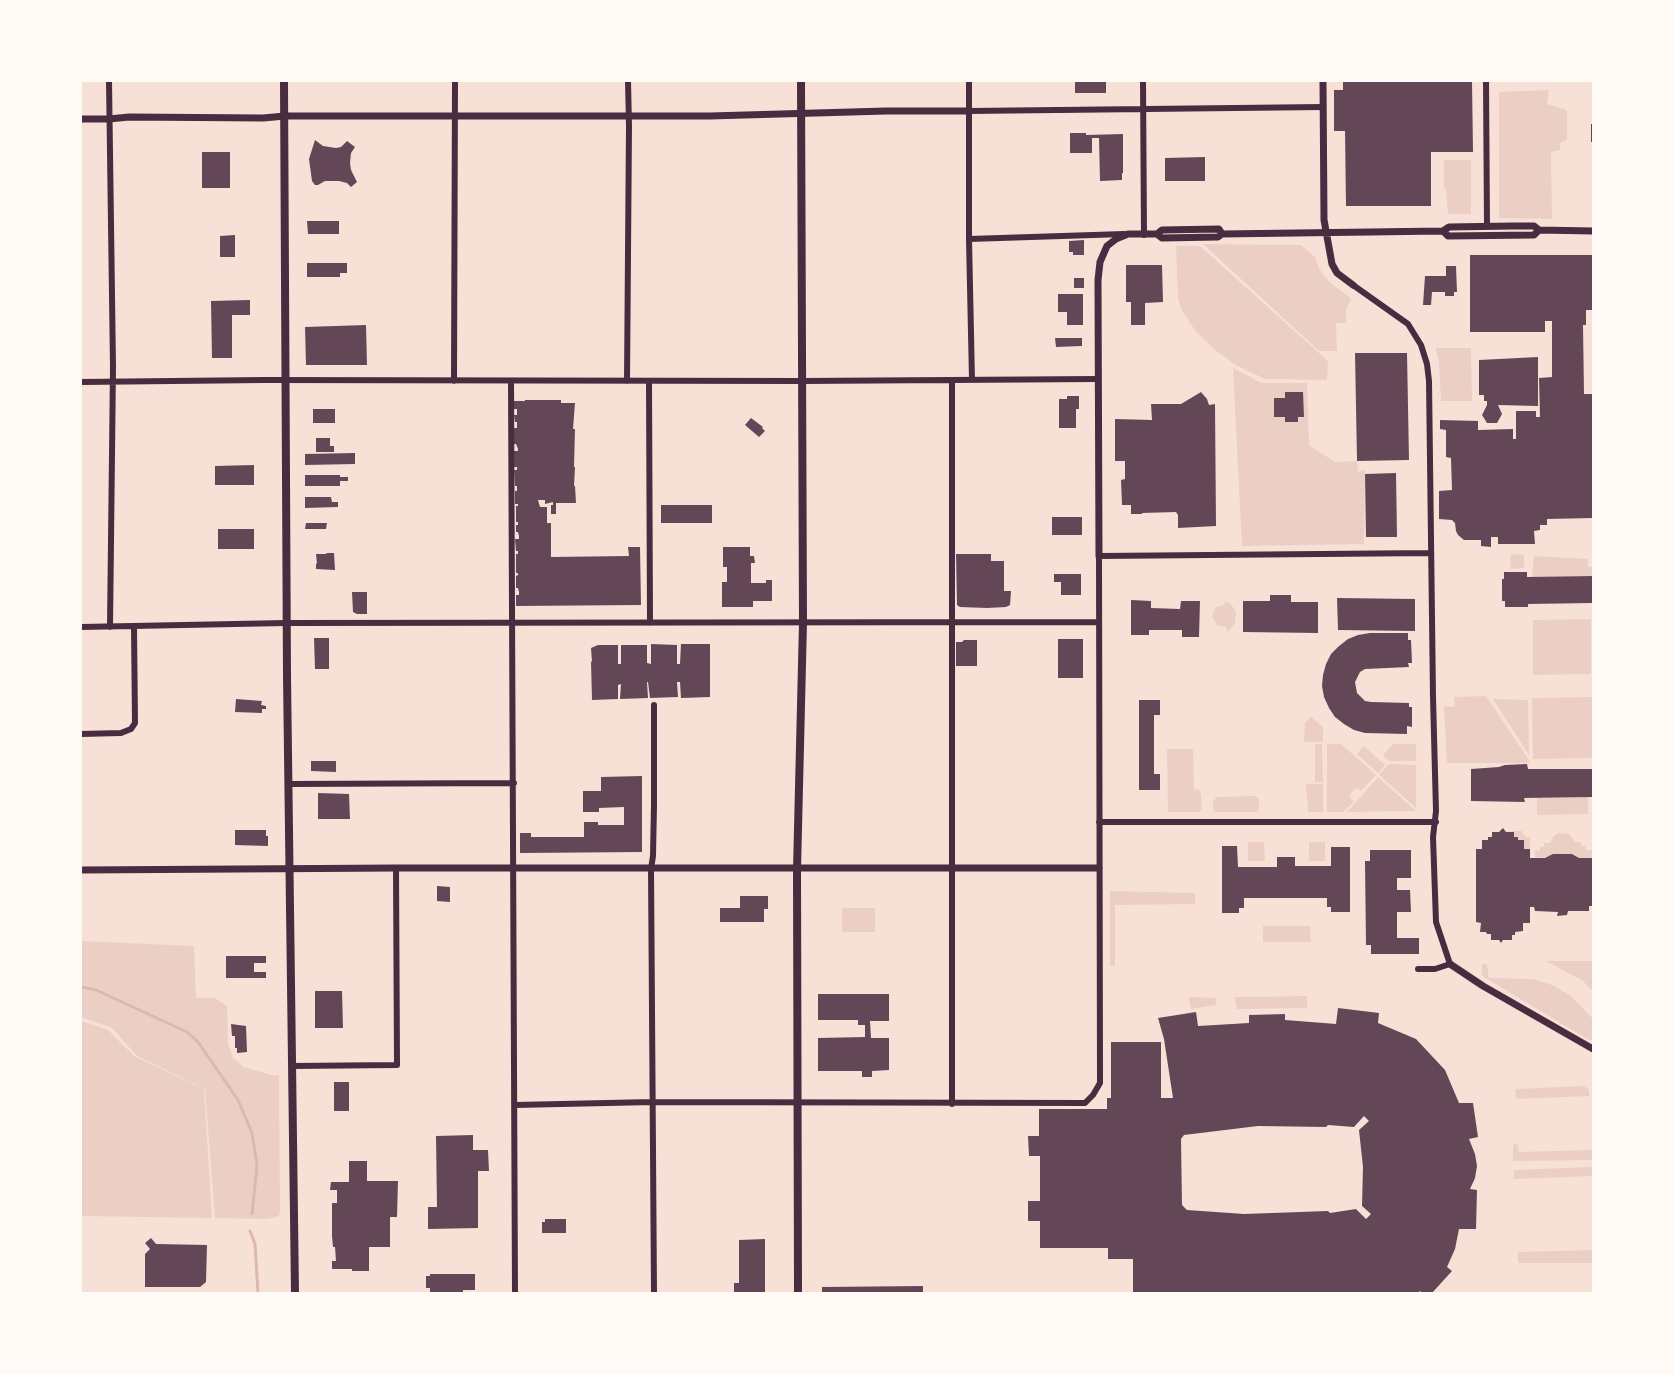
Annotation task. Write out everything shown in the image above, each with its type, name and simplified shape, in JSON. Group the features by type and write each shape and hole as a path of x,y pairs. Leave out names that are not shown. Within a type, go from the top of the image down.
{"main road":[{"path":"284,81 286,623 295,1293"},
{"path":"798,1293 797,869 803,623 801,81"}],"street":[{"path":"109,81 113,382 110,627"},
{"path":"454,381 455,81"},
{"path":"627,381 628,81"},
{"path":"969,81 972,380"},
{"path":"1143,81 1144,234"},
{"path":"1323,81 1324,220 1332,264 1337,273 1408,324 1421,345 1427,364 1436,922 1449,964 1593,1049"},
{"path":"1486,81 1487,226"},
{"path":"81,119 285,116 710,116 1323,107"},
{"path":"969,239 1128,234 1157,234 1162,238 1218,237 1222,234 1443,231 1449,227 1487,226 1534,226 1539,230 1593,231"},
{"path":"1443,231 1448,236 1534,235 1539,230"},
{"path":"515,1105 653,1102 1085,1103 1093,1095 1100,1083 1098,280 1100,262 1107,246 1116,238 1128,234"},
{"path":"81,382 1097,379"},
{"path":"952,380 952,1104"},
{"path":"511,381 515,1293"},
{"path":"649,381 650,623"},
{"path":"1099,556 1431,554"},
{"path":"81,627 286,623 1098,622"},
{"path":"81,734 121,733 131,729 135,723 134,626"},
{"path":"654,705 651,868 654,1293"},
{"path":"288,783 514,783"},
{"path":"1099,822 1436,822"},
{"path":"292,1066 396,1065 396,868"},
{"path":"81,870 1099,868"},
{"path":"1418,969 1436,969 1449,964"}],"shaded area":[{"path":"1549,90 1547,104 1567,110 1567,140 1560,143 1560,150 1551,152 1552,219 1499,218 1499,92"},
{"path":"1444,160 1471,160 1471,214 1448,214 1446,189 1444,189"},
{"path":"1203,244 1301,245 1315,257 1325,277 1351,298 1346,310 1346,323 1336,323 1337,351 1319,351"},
{"path":"1176,246 1200,246 1328,361 1327,380 1265,379 1236,365 1215,350 1197,333 1182,311 1178,299"},
{"path":"1436,348 1471,348 1472,401 1441,401"},
{"path":"1233,368 1262,383 1307,383 1309,445 1335,462 1357,461 1358,472 1365,470 1364,544 1242,546"},
{"path":"1511,554 1524,555 1524,568 1510,569"},
{"path":"1534,556 1588,559 1588,567 1593,567 1592,576 1532,577"},
{"path":"1225,601 1231,604 1236,612 1235,623 1227,633 1227,628 1217,625 1212,616 1215,608 1225,604"},
{"path":"1591,619 1591,674 1533,675 1533,620"},
{"path":"1486,696 1531,763 1447,763 1444,706 1455,707 1454,697"},
{"path":"1592,697 1592,758 1533,759 1532,698"},
{"path":"1493,699 1528,700 1529,755"},
{"path":"1311,717 1323,727 1323,742 1304,742 1305,723"},
{"path":"1315,744 1322,744 1323,782 1315,782"},
{"path":"1327,744 1341,744 1376,775 1361,791 1358,788 1354,789 1349,796 1354,802 1343,812 1327,812"},
{"path":"1393,744 1416,744 1416,761 1389,761 1383,755"},
{"path":"1364,746 1385,765 1378,773 1357,754"},
{"path":"1167,749 1193,749 1194,789 1199,790 1201,794 1202,810 1199,812 1168,812"},
{"path":"1389,764 1416,765 1416,808 1379,775"},
{"path":"1378,777 1416,811 1347,812"},
{"path":"1306,784 1323,784 1323,812 1308,812"},
{"path":"1255,796 1259,799 1257,812 1215,812 1213,808 1213,801 1217,797"},
{"path":"1588,797 1588,814 1537,815 1537,798"},
{"path":"1505,831 1522,831 1525,837 1530,837 1530,849 1524,849 1518,837 1514,837 1514,832"},
{"path":"1559,833 1569,834 1575,842 1581,842 1581,846 1585,846 1586,850 1592,850 1592,858 1579,858 1572,854 1535,858 1535,851 1540,851 1544,843 1550,843"},
{"path":"1248,842 1264,842 1265,861 1248,861"},
{"path":"1309,842 1325,842 1325,861 1309,861"},
{"path":"1110,891 1195,893 1195,904 1115,905 1115,966 1110,966"},
{"path":"842,908 875,908 875,932 842,932"},
{"path":"1263,926 1310,926 1311,942 1263,942"},
{"path":"81,941 194,946 196,998 215,998 227,1006 228,1043 233,1058 244,1067 279,1075 279,1216 267,1219 215,1218 205,1089 137,1056 112,1028 81,1017"},
{"path":"1546,961 1593,961 1593,991 1583,981"},
{"path":"1482,964 1487,964 1489,978 1533,979 1552,985 1571,996 1593,1019 1593,1040 1589,1040 1482,976"},
{"path":"1307,996 1307,1008 1237,1009 1235,997"},
{"path":"1189,997 1216,998 1216,1005 1191,1009"},
{"path":"81,1021 108,1030 134,1056 204,1089 212,1218 81,1216"},
{"path":"1584,1086 1589,1090 1589,1096 1516,1099 1515,1090 1517,1089"},
{"path":"1514,1144 1517,1144 1519,1152 1593,1150 1593,1160 1513,1161"},
{"path":"1593,1167 1593,1176 1514,1179 1514,1170"},
{"path":"1593,1250 1593,1263 1518,1263 1518,1252"}],"building":[{"path":"1075,81 1106,81 1106,93 1075,93"},
{"path":"1343,81 1472,81 1473,152 1431,152 1431,206 1346,206 1345,131 1334,131 1334,90 1343,90"},
{"path":"1591,124 1593,124 1593,142 1591,142"},
{"path":"1070,133 1123,134 1122,180 1100,181 1099,138 1092,138 1092,153 1070,153"},
{"path":"315,140 323,146 336,148 341,147 347,141 355,147 351,153 350,163 357,182 351,187 339,181 325,181 315,185 312,181 309,159"},
{"path":"202,152 230,152 230,188 202,188"},
{"path":"1205,157 1205,181 1165,181 1165,158"},
{"path":"307,221 339,221 339,234 308,234"},
{"path":"235,235 235,257 220,257 220,236"},
{"path":"1084,240 1084,255 1073,255 1073,252 1069,252 1069,241"},
{"path":"1470,255 1593,255 1593,310 1586,310 1586,325 1583,325 1584,394 1593,394 1593,518 1547,519 1547,525 1540,525 1540,530 1534,531 1535,544 1498,544 1498,537 1491,537 1491,547 1481,546 1481,540 1464,540 1458,535 1452,520 1439,519 1439,491 1452,490 1451,458 1446,457 1446,430 1440,429 1440,420 1478,421 1478,430 1513,429 1513,439 1516,439 1516,411 1536,411 1536,417 1540,417 1539,378 1552,377 1552,321 1545,321 1545,332 1470,332"},
{"path":"307,263 347,263 347,273 340,273 340,277 307,277"},
{"path":"1126,265 1162,265 1163,302 1145,303 1145,325 1131,325 1131,302 1126,302"},
{"path":"1446,266 1456,266 1457,292 1454,292 1454,296 1445,296 1445,292 1432,292 1431,305 1423,305 1425,276 1446,276"},
{"path":"1074,278 1084,278 1084,288 1074,288"},
{"path":"1058,294 1083,294 1083,325 1067,325 1067,312 1058,312"},
{"path":"250,300 250,315 232,315 232,358 212,358 211,301"},
{"path":"366,325 367,365 306,365 305,327"},
{"path":"1055,338 1082,338 1082,346 1056,347"},
{"path":"1355,353 1407,353 1409,460 1357,461"},
{"path":"1538,357 1538,406 1498,405 1502,414 1497,423 1487,423 1482,415 1487,401 1484,401 1484,395 1479,395 1479,360"},
{"path":"1201,392 1209,405 1215,404 1216,526 1178,528 1176,512 1131,514 1131,505 1122,505 1121,480 1125,479 1125,461 1115,461 1115,419 1152,420 1151,404 1181,404"},
{"path":"1285,392 1303,392 1304,417 1298,417 1298,422 1285,422 1285,417 1274,417 1274,398 1285,398"},
{"path":"1067,396 1079,396 1076,428 1059,428 1059,399 1067,399"},
{"path":"561,400 561,403 575,403 573,429 575,429 576,503 556,503 556,514 551,514 553,502 545,504 545,500 538,500 540,507 547,507 547,523 551,523 551,557 629,556 628,547 640,547 641,605 516,606 516,595 519,595 519,592 516,588 518,573 516,573 516,554 518,551 516,551 515,539 519,539 519,536 516,532 518,522 516,522 516,506 518,504 515,504 517,486 515,486 514,470 517,470 517,467 514,467 514,451 518,449 514,444 514,428 517,428 517,422 515,422 514,415 517,415 517,409 514,409 514,401"},
{"path":"313,409 335,409 335,423 313,423"},
{"path":"751,418 765,431 759,437 745,425"},
{"path":"316,438 330,438 330,446 334,446 334,452 316,452"},
{"path":"355,453 355,464 305,465 305,454"},
{"path":"254,465 254,485 215,485 215,466"},
{"path":"1396,473 1397,537 1366,537 1365,474"},
{"path":"305,475 340,475 340,477 348,477 348,481 340,481 340,486 305,486"},
{"path":"305,497 331,497 332,502 338,502 338,507 305,508"},
{"path":"661,505 712,505 712,523 661,523"},
{"path":"1052,517 1082,517 1082,535 1052,535"},
{"path":"306,523 327,523 326,529 305,529"},
{"path":"218,529 254,529 254,549 218,549"},
{"path":"723,547 750,547 750,556 754,556 755,563 751,563 751,583 766,583 766,580 772,580 772,601 753,601 753,607 722,607 722,582 727,582 727,567 723,567"},
{"path":"334,553 335,570 316,569 316,554"},
{"path":"956,554 991,554 991,561 1004,561 1004,591 1011,591 1010,605 987,608 957,605"},
{"path":"1504,572 1527,572 1527,577 1593,576 1593,603 1528,604 1528,607 1505,607 1505,601 1502,601"},
{"path":"1054,574 1081,574 1081,595 1061,595 1061,582 1054,582"},
{"path":"352,592 367,592 367,614 353,612"},
{"path":"1270,595 1291,595 1291,602 1318,602 1318,633 1243,632 1243,601 1270,601"},
{"path":"1337,598 1415,599 1415,631 1338,630"},
{"path":"1131,600 1151,601 1151,608 1180,609 1181,601 1200,601 1199,637 1182,637 1182,630 1149,630 1149,635 1131,635"},
{"path":"1370,633 1408,633 1408,640 1411,640 1412,663 1408,663 1409,667 1365,669 1360,672 1355,682 1357,693 1365,701 1409,703 1409,707 1412,707 1412,727 1407,726 1407,734 1365,733 1354,730 1335,717 1324,697 1323,675 1331,654 1348,639"},
{"path":"314,638 329,638 329,669 315,669"},
{"path":"1058,639 1083,639 1083,678 1058,678"},
{"path":"977,640 977,666 956,666 956,642"},
{"path":"651,644 677,645 677,664 680,664 681,644 710,644 710,697 681,698 680,682 677,682 678,697 650,698 647,682 648,698 620,699 621,684 618,685 618,699 592,700 591,648 598,645 618,645 618,664 621,664 621,645 647,645 647,663 651,664"},
{"path":"236,699 262,701 261,705 266,706 266,709 262,709 262,713 235,712"},
{"path":"1139,700 1160,700 1160,715 1154,715 1154,774 1160,774 1160,790 1139,790"},
{"path":"311,761 336,761 336,772 311,771"},
{"path":"1527,764 1528,769 1593,769 1593,797 1524,798 1525,802 1471,801 1471,769"},
{"path":"642,776 642,852 520,853 520,833 531,833 531,837 584,837 584,822 598,822 598,825 624,825 624,807 599,808 599,812 583,812 583,791 601,791 601,777"},
{"path":"318,793 349,794 350,819 318,819"},
{"path":"1503,828 1506,832 1514,832 1514,837 1518,837 1518,840 1524,840 1524,849 1530,849 1530,858 1545,858 1553,854 1572,854 1579,858 1593,858 1593,906 1589,906 1589,911 1568,911 1567,915 1557,916 1558,912 1535,911 1534,907 1530,907 1530,923 1523,923 1523,931 1515,932 1512,940 1503,940 1501,943 1499,940 1491,940 1491,934 1480,932 1481,923 1476,922 1476,849 1482,849 1482,840 1488,840 1488,837 1492,837 1492,832 1499,832"},
{"path":"235,830 266,830 268,846 235,845"},
{"path":"1222,846 1237,846 1238,867 1277,867 1277,857 1295,857 1295,866 1331,866 1331,847 1350,847 1350,912 1331,912 1331,907 1327,907 1327,898 1244,898 1244,908 1239,908 1239,913 1222,913"},
{"path":"1370,850 1411,850 1411,878 1397,878 1397,890 1410,890 1411,912 1397,912 1397,938 1419,938 1419,954 1371,954 1371,945 1366,945 1365,861 1370,861"},
{"path":"437,886 450,887 450,902 437,901"},
{"path":"740,896 768,896 768,909 764,909 764,922 720,922 720,908 740,908"},
{"path":"226,956 266,956 266,963 254,963 254,972 266,972 266,978 226,978"},
{"path":"315,991 342,991 343,1028 315,1028"},
{"path":"818,994 889,994 889,1021 870,1021 871,1038 889,1038 889,1070 872,1071 872,1077 862,1077 862,1071 818,1071 818,1038 865,1037 865,1025 858,1025 858,1020 818,1020"},
{"path":"1338,1008 1379,1013 1378,1023 1416,1039 1445,1070 1459,1103 1473,1103 1478,1137 1469,1139 1477,1166 1470,1189 1477,1190 1476,1229 1459,1229 1455,1249 1447,1267 1452,1271 1432,1293 1420,1291 1418,1293 1133,1293 1133,1259 1108,1259 1108,1248 1040,1248 1040,1221 1028,1221 1028,1201 1040,1201 1040,1156 1029,1156 1028,1136 1039,1136 1039,1109 1107,1109 1107,1098 1111,1098 1111,1042 1161,1042 1161,1098 1173,1098 1164,1039 1158,1018 1196,1012 1198,1026 1249,1023 1249,1015 1285,1014 1285,1020 1336,1024","holes":["1364,1116 1369,1121 1359,1130 1363,1167 1362,1206 1371,1214 1366,1219 1356,1209 1330,1213 1328,1211 1244,1214 1187,1210 1182,1205 1181,1139 1184,1135 1258,1126 1354,1127"]},
{"path":"231,1024 246,1026 247,1052 237,1053"},
{"path":"334,1082 349,1082 349,1111 334,1111"},
{"path":"473,1135 473,1150 488,1150 489,1171 478,1171 478,1228 428,1229 428,1207 437,1207 436,1136"},
{"path":"349,1161 367,1161 367,1181 398,1181 397,1217 390,1217 390,1247 369,1247 369,1271 332,1269 332,1261 336,1261 332,1236 332,1203 337,1203 337,1190 330,1190 331,1182 349,1182"},
{"path":"545,1219 566,1219 566,1233 542,1233 542,1222 545,1222"},
{"path":"151,1238 156,1244 207,1245 206,1282 200,1287 145,1287 145,1254 150,1249 145,1243"},
{"path":"765,1239 765,1293 734,1293 734,1283 739,1283 739,1240"},
{"path":"430,1274 475,1274 475,1290 463,1290 463,1293 430,1293 430,1288 426,1288 426,1276"},
{"path":"923,1286 923,1293 822,1293 822,1287"}],"waterway":[{"path":"81,987 96,990 187,1032 198,1042 238,1100 252,1133 257,1165 252,1214"},
{"path":"250,1231 255,1244 258,1293"}]}
